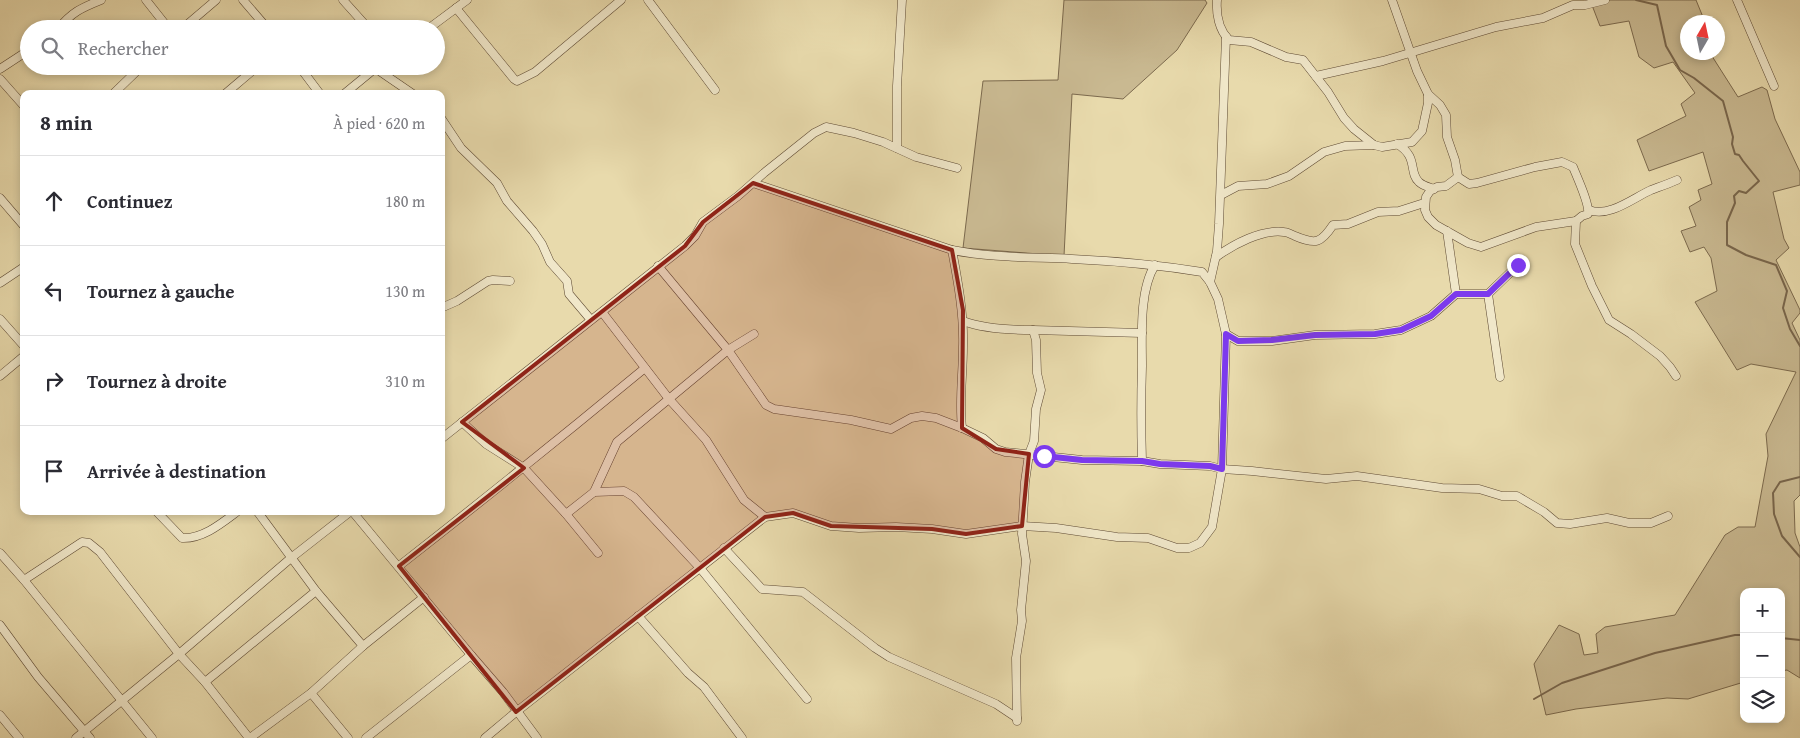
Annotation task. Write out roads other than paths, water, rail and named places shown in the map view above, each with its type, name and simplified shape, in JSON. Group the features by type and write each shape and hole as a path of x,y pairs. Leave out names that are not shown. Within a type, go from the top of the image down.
{"street":[{"path":"65,20 68,16 101,0"},
{"path":"146,0 162,20"},
{"path":"193,20 216,0"},
{"path":"243,0 260,20"},
{"path":"343,0 361,20"},
{"path":"440,20 467,0"},
{"path":"456,8 517,81 535,72 621,0"},
{"path":"648,0 715,90"},
{"path":"898,148 897,86 902,0"},
{"path":"1217,0 1222,33 1229,40 1251,42 1286,57 1303,60 1328,92 1344,118 1374,145"},
{"path":"1392,0 1428,94 1446,115 1447,137 1455,160 1458,177 1469,184 1477,183 1535,167 1562,162 1573,167 1588,203 1588,214 1576,221 1536,227 1481,247 1468,243 1436,225 1428,217 1425,210 1424,203 1430,191 1446,186 1458,177"},
{"path":"1316,76 1382,61 1496,27 1543,18 1573,5 1585,5 1605,0"},
{"path":"1737,0 1774,86"},
{"path":"1210,282 1216,257 1220,196 1226,37"},
{"path":"0,70 20,56"},
{"path":"120,90 134,75"},
{"path":"230,90 247,75"},
{"path":"305,75 317,90"},
{"path":"349,90 367,75"},
{"path":"388,75 408,90"},
{"path":"0,81 20,102"},
{"path":"1220,196 1238,186 1267,184 1289,176 1324,152 1345,146 1374,145 1382,147 1412,142 1422,131 1428,94"},
{"path":"445,124 461,148 497,183 507,201 533,231 542,244 550,262 568,281 569,294 591,320"},
{"path":"445,436 685,246 695,236 703,222 738,196 814,133 826,127 854,133 898,148 916,157 957,168"},
{"path":"1397,144 1406,150 1412,163 1415,177 1420,184 1434,189"},
{"path":"1589,210 1612,209 1677,180"},
{"path":"485,738 724,548 765,518 793,514 831,526 932,529 966,534 1022,526 1056,528 1117,537 1148,538 1176,548 1189,548 1200,543 1212,527 1222,469 1226,334 1218,300 1210,282 1202,272 1155,265 969,254 952,250 753,183"},
{"path":"0,198 20,221"},
{"path":"1216,257 1234,244 1269,233 1285,232 1307,241 1316,242 1324,237 1333,224 1348,224 1378,212 1399,211 1424,203"},
{"path":"1576,221 1575,244 1592,286 1609,320 1660,356 1676,376"},
{"path":"1447,231 1456,294"},
{"path":"952,250 963,321 960,405 962,428"},
{"path":"1142,461 1142,333 1148,283 1150,273 1155,265"},
{"path":"1226,334 1238,341 1263,341 1315,335 1375,334 1401,330 1431,316 1456,294 1488,294 1518,265"},
{"path":"658,266 728,350 766,405 774,410 851,420 891,429 910,418 922,416 936,418 983,438 996,449 1028,454 1082,460 1142,461 1160,464 1210,466 1222,469 1326,479 1357,476 1442,488 1478,490 1502,496 1516,496 1544,512 1558,523 1570,524 1607,518 1628,523 1651,523 1668,516"},
{"path":"0,284 20,271"},
{"path":"445,306 457,301 488,281 510,281"},
{"path":"1488,294 1500,377"},
{"path":"602,312 669,400 706,440 744,500 765,518"},
{"path":"0,319 20,342"},
{"path":"963,321 975,325 1033,330 1142,333"},
{"path":"724,548 762,589 803,592 874,648 889,657 996,704 1017,719 1016,658 1022,621 1021,610 1026,561 1022,526 1028,454 1034,441 1036,408 1041,390 1037,373 1036,340 1033,330"},
{"path":"566,514 594,492 617,442 728,350 754,334"},
{"path":"0,376 20,359"},
{"path":"399,566 524,468 645,368"},
{"path":"462,422 486,444 524,468 598,553"},
{"path":"594,492 624,491 634,497 700,568 807,699"},
{"path":"160,515 182,538 190,539 219,526 233,515"},
{"path":"260,515 316,591 363,646"},
{"path":"76,738 87,735 121,700 179,654 291,558 346,515"},
{"path":"354,515 503,692 537,738"},
{"path":"24,580 82,542 89,543 100,552 179,654 205,682 250,738 311,693 363,646 424,597"},
{"path":"0,553 152,738"},
{"path":"205,682 316,591"},
{"path":"638,616 688,673 704,687 742,738"},
{"path":"0,625 38,677 87,735"},
{"path":"366,738 470,655"},
{"path":"311,693 348,738"},
{"path":"0,715 19,738"}],"waterway":[{"path":"1636,0 1657,5 1666,46 1680,70 1694,78 1723,101 1733,137 1732,144 1735,154 1739,155 1759,181 1746,193 1739,191 1734,196 1735,203 1727,222 1727,245 1746,255 1776,265 1787,291 1783,308 1790,329 1800,346"},
{"path":"1800,477 1780,482 1773,493 1774,514 1782,536 1800,557"},
{"path":"1534,699 1562,683 1655,653 1740,635"},
{"path":"1785,638 1800,640"}]}
